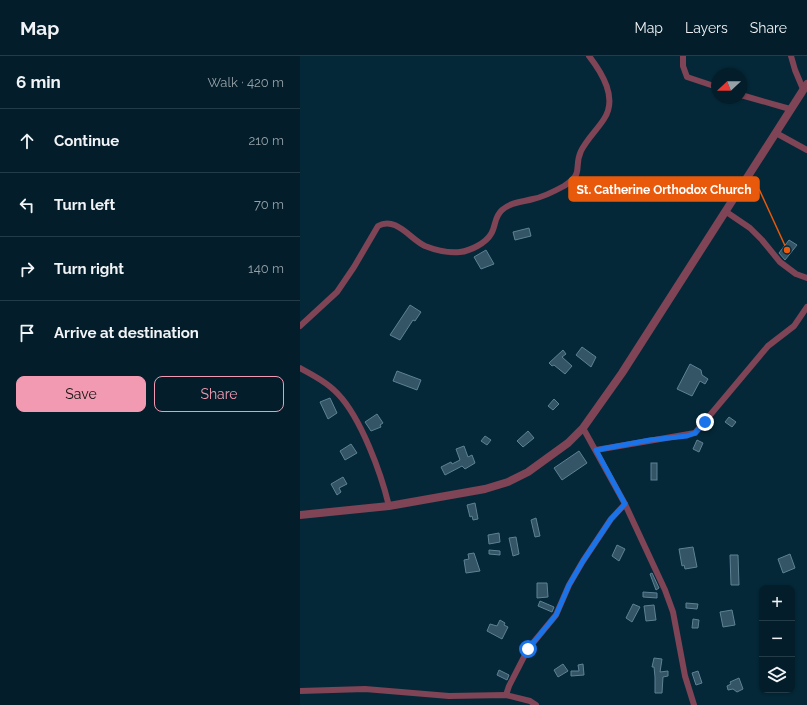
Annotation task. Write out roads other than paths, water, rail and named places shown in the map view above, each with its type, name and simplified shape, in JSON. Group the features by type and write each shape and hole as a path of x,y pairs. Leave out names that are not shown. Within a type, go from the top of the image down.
{"street":[{"path":"300,326 337,292 354,267 378,226 383,223 393,225 420,243 437,250 459,252 469,250 491,234 496,217 502,210 521,201 543,196 573,180 578,173 579,156 584,145 609,111 608,90 601,72 589,56"},
{"path":"683,56 683,66 687,77 711,85"},
{"path":"300,515 389,506 465,494 508,482 549,458 583,428 622,373 805,87 795,70 791,56"},
{"path":"747,97 790,109"},
{"path":"776,133 807,150"},
{"path":"725,211 750,228 780,262 796,274 807,278"},
{"path":"596,450 695,433 768,346 794,326 807,307"},
{"path":"300,368 328,385 344,401 370,449 383,481 389,506"},
{"path":"583,428 625,504 665,590 673,612 685,676 694,705"},
{"path":"506,695 528,649 556,615 569,585 583,561 611,519 625,504"},
{"path":"300,691 365,689 449,696 506,695 530,701 536,705"}],"place":[{"name":"St. Catherine Orthodox Church","path":"787,250"}]}
